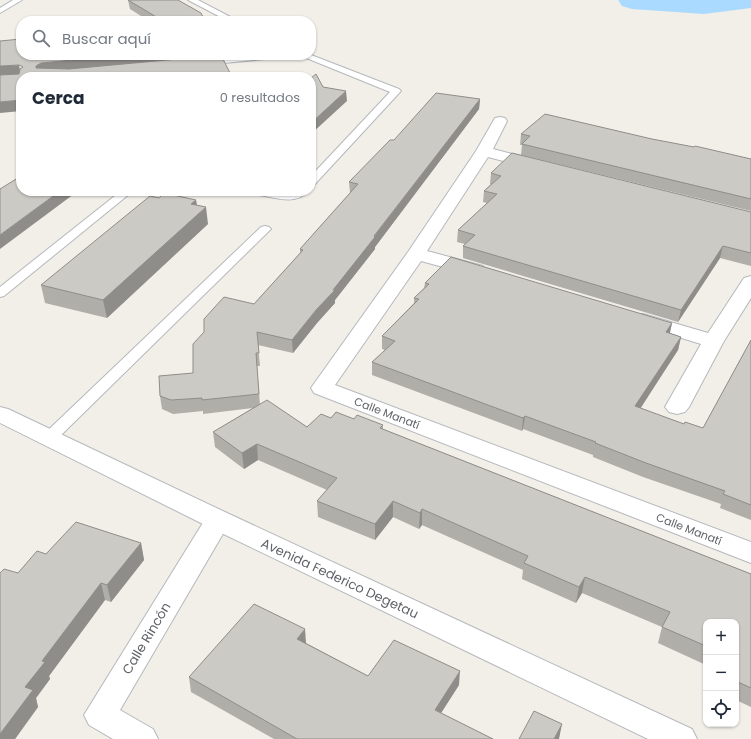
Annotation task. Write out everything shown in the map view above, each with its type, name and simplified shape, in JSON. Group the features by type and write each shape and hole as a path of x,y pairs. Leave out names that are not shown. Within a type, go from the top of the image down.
{"street":[{"name":"Calle Manatí","path":"500,121 484,151 416,254 322,388 751,553"},
{"path":"484,151 553,168"},
{"path":"416,254 492,274"},
{"path":"677,407 713,341 751,282"},
{"path":"629,316 713,341"},
{"name":"Avenida Federico Degetau","path":"0,414 218,520 681,739"},
{"name":"Calle Rincón","path":"142,739 100,715 218,520"}],"lane":[{"path":"0,10 18,0"},
{"path":"192,0 224,16"},
{"path":"198,62 220,60"},
{"path":"316,60 396,91 316,177"},
{"path":"0,293 122,196"},
{"path":"49,438 265,229"}],"building":[{"path":"128,0 178,0 201,13 202,16 155,16"},
{"path":"16,39 16,60 73,60 41,63 36,66 36,68 69,69 167,60 224,60 230,72 19,72 20,69 23,67 19,65 0,66 0,41"},
{"path":"16,74 16,100 0,102 0,75"},
{"path":"316,74 323,87 346,91 316,118"},
{"path":"436,93 480,99 333,290 335,290 316,310 292,340 257,332 259,353 256,353 259,394 202,400 202,398 171,400 160,396 159,376 193,373 193,344 204,332 204,319 224,297 254,304 303,250 300,249 358,184 349,182 390,140 394,140"},
{"path":"545,114 652,139 695,146 751,159 751,199 522,144 530,136 521,134"},
{"path":"512,153 751,212 751,253 723,246 681,310 463,246 475,235 458,230 497,194 484,191 501,176 491,173"},
{"path":"16,179 16,196 53,196 0,235 0,189"},
{"path":"150,196 159,198 161,196 178,196 196,200 191,204 206,207 103,300 41,285"},
{"path":"451,257 672,323 666,332 681,337 635,406 684,424 685,422 703,428 751,340 751,505 723,494 725,491 646,463 595,443 596,442 525,416 523,418 372,362 395,341 382,336 419,299 414,298 429,284 425,283"},
{"path":"267,400 307,427 321,414 331,418 336,412 354,419 357,415 383,425 380,428 751,574 751,688 739,682 739,619 703,619 703,645 662,627 670,612 585,577 579,587 524,563 528,556 422,509 420,513 393,501 375,524 317,501 337,478 257,444 242,453 213,432"},
{"path":"76,522 141,543 107,585 101,583 42,661 45,662 25,687 33,690 0,734 0,573 4,569 18,573 37,551 46,554"},
{"path":"254,604 305,629 297,639 368,676 394,640 460,671 435,710 493,739 297,739 189,677"},
{"path":"534,711 562,724 554,739 519,739"}],"waterway":[{"path":"632,0 704,5 747,0"}]}
